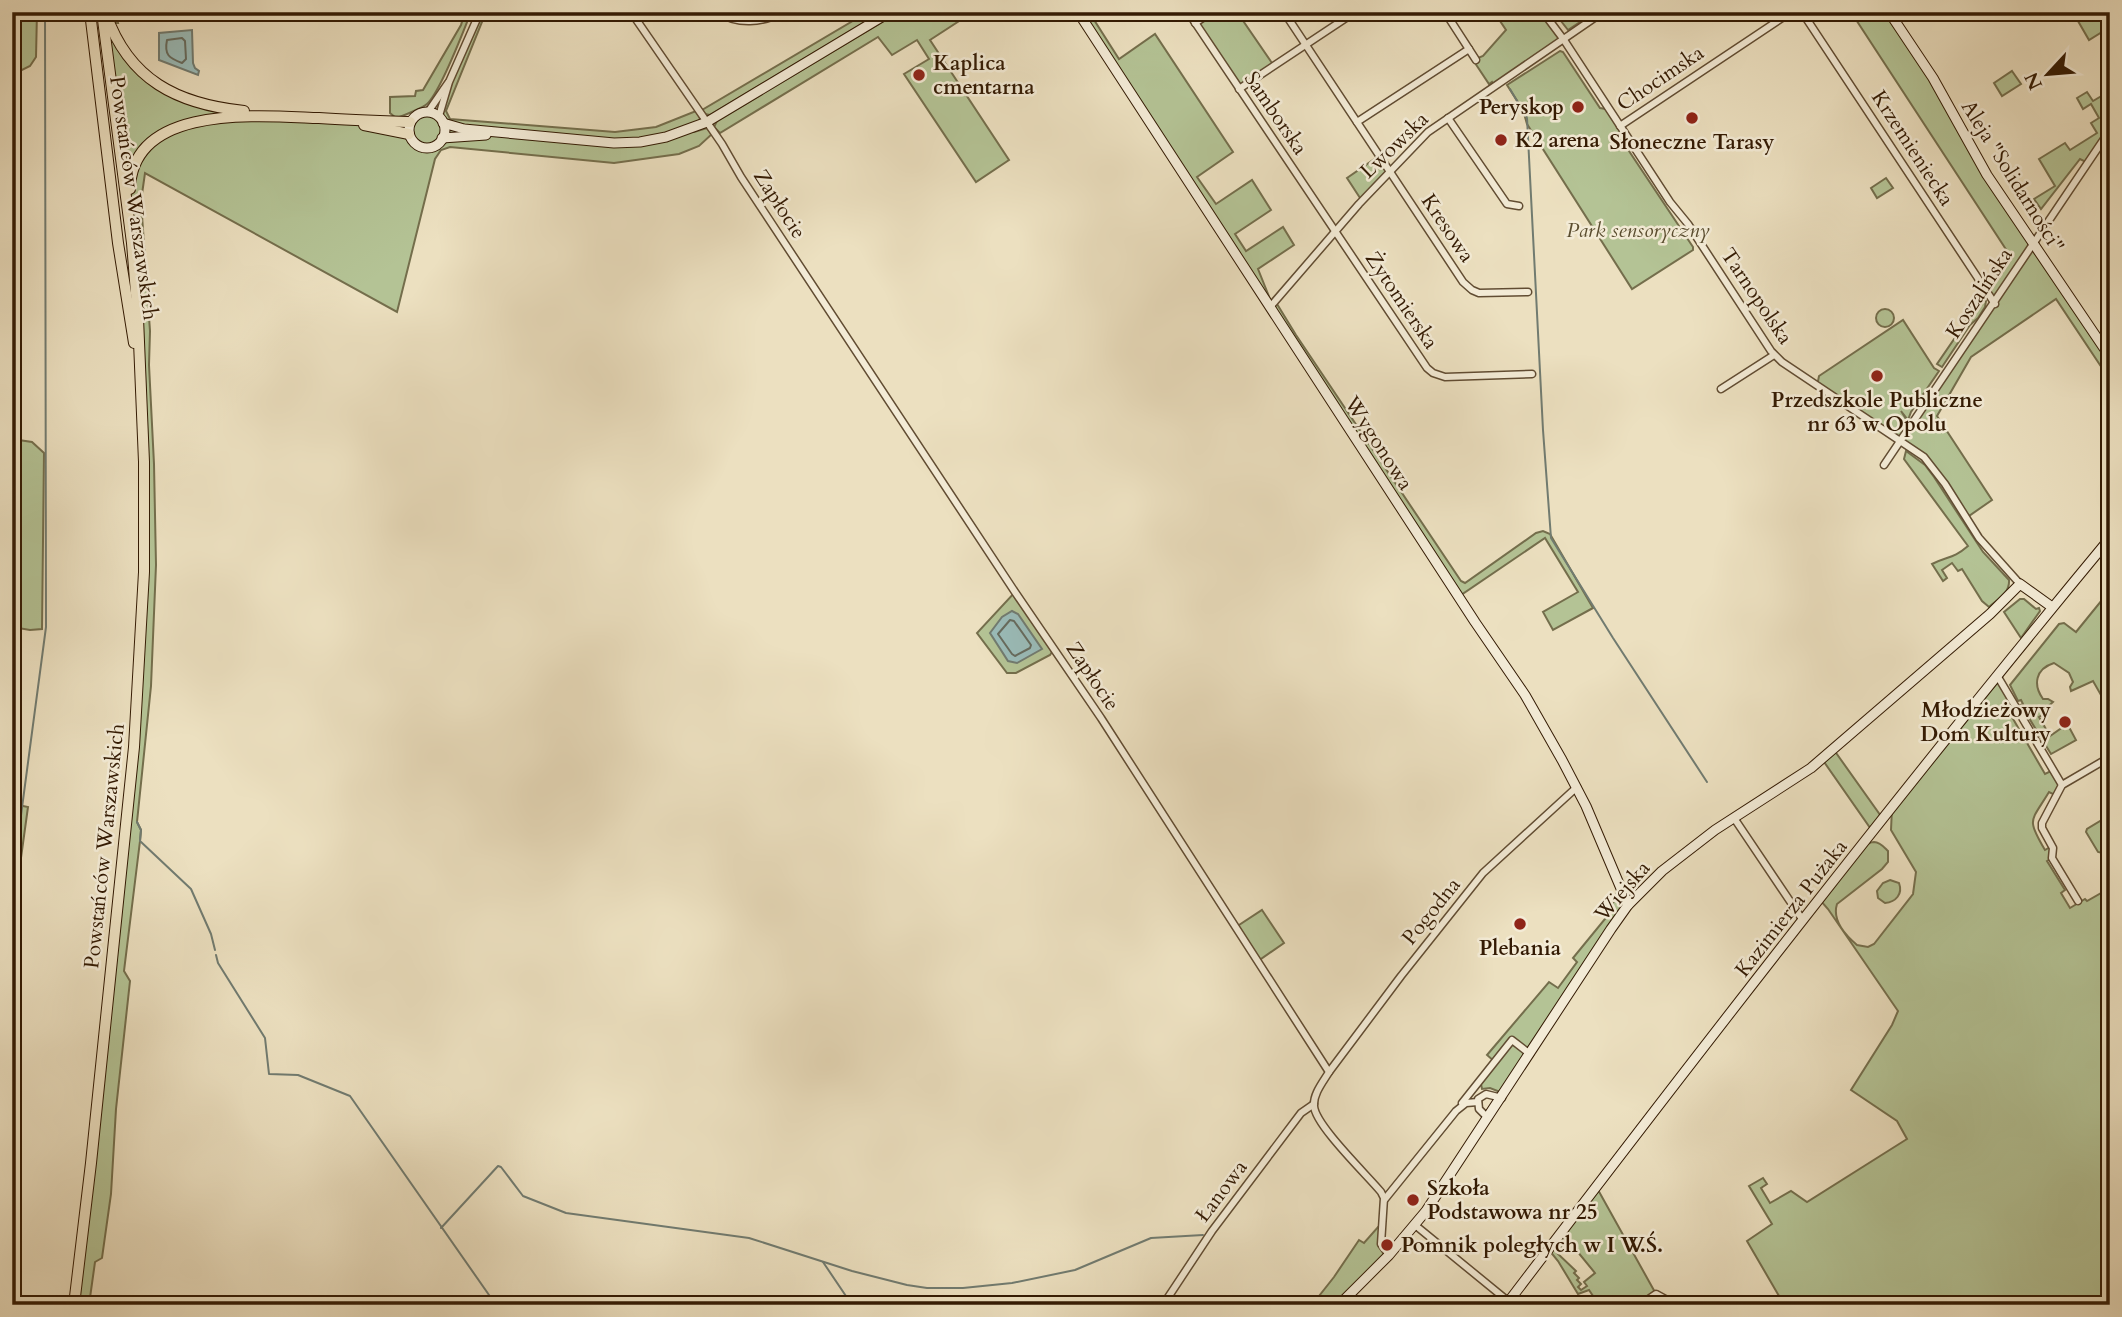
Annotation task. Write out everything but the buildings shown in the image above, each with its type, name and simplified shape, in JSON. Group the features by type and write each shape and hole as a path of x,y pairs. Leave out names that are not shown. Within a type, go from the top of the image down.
{"main road":[{"name":"Powstańców Warszawskich","path":"90,12 118,243 141,388"},
{"name":"Powstańców Warszawskich","path":"74,1305 135,734 144,572 144,462 138,318 132,243 104,12"},
{"path":"104,12 118,43 136,67 160,85 202,104 265,115 410,122"},
{"path":"132,243 130,184 135,163 148,145 167,132 188,124 265,115"},
{"path":"343,120 409,134"}],"street":[{"path":"428,112 449,82 480,12"},
{"name":"Zapłocie","path":"631,12 707,122 779,235 1101,718 1329,1072"},
{"path":"718,12 746,21 769,19 782,12"},
{"path":"449,82 441,120 444,131 442,138 435,146 424,148 415,143 409,134 410,122 418,114 428,112 441,120 457,128 498,133 624,143 666,137 707,122 890,12"},
{"name":"Wygonowa","path":"1078,12 1469,614 1525,695 1577,787 1629,905"},
{"name":"Samborska","path":"1188,12 1334,232"},
{"path":"1195,23 1212,12"},
{"path":"1284,12 1390,172"},
{"path":"1240,89 1355,12"},
{"path":"1445,12 1476,60"},
{"name":"Tarnopolska","path":"1543,12 1774,355 1924,457 1979,538 2020,584 2052,607"},
{"name":"Lwowska","path":"1270,307 1334,232 1427,132 1603,12"},
{"name":"Chocimska","path":"1620,126 1791,12"},
{"name":"Krzemieniecka","path":"1802,12 1995,304"},
{"name":"Aleja \"Solidarności\"","path":"1889,12 1933,78 1987,175 2110,357"},
{"path":"1357,122 1469,49"},
{"path":"1448,118 1507,204 1519,206"},
{"name":"Koszalińska","path":"1884,465 2110,131"},
{"path":"442,138 498,133"},
{"name":"Kresowa","path":"1390,172 1467,287 1479,293 1528,292"},
{"name":"Żytomierska","path":"1334,232 1433,373 1445,377 1532,374"},
{"path":"1721,389 1774,355"},
{"name":"Kazimierza Pużaka","path":"1507,1303 1802,919 2110,538"},
{"name":"Wiejska","path":"1339,1305 1415,1225 1629,905 1686,851 1795,780 1834,750 1984,620 2020,584"},
{"path":"1998,677 2062,785"},
{"path":"2078,901 2052,858 2053,848 2042,826 2062,785 2110,757"},
{"name":"Pogodna","path":"1329,1072 1483,873 1577,787"},
{"path":"1734,818 1802,919"},
{"path":"1389,1255 1381,1244 1385,1199 1512,1040 1530,1054"},
{"path":"1329,1072 1317,1092 1314,1104 1317,1116 1385,1199"},
{"path":"1481,1079 1483,1094 1478,1102 1479,1109 1488,1118"},
{"path":"1483,1094 1502,1098"},
{"path":"1456,1111 1466,1103 1478,1102"},
{"name":"Łanowa","path":"1163,1305 1212,1231 1301,1113 1314,1104"},
{"path":"1415,1225 1507,1303"},
{"path":"1640,1305 1656,1294 1676,1305"}],"green space":[{"path":"12,12 37,12 36,57 30,66 12,75"},
{"path":"102,12 116,12 118,23 110,23 125,55 180,96 250,112 410,122 422,113 438,116 480,12 486,12 446,111 450,119 615,132 656,127 696,111 699,121 684,132 707,128 712,134 699,146 679,154 614,163 450,147 441,150 435,159 397,312 145,173 141,201 150,331 156,565 151,686 137,822 141,830 140,841 124,971 130,981 116,1109 111,1194 102,1258 95,1262 89,1305 74,1305 141,638 138,318"},
{"path":"465,12 471,12 433,97 425,105 396,118 390,113 390,97 415,96 416,91 423,90 461,25"},
{"path":"868,12 882,12 710,115 702,110"},
{"path":"899,12 973,12 930,40 1009,160 976,182 904,74 929,59 917,40 892,55 878,37 720,133 714,127 717,121"},
{"path":"1078,12 1089,12 1119,59 1155,34 1233,152 1197,177 1216,204 1252,180 1271,210 1235,234 1246,251 1283,227 1294,245 1258,269 1272,304 1277,304 1461,581 1465,583 1536,533 1543,531 1550,534 1593,608 1553,630 1543,612 1578,592 1545,538 1458,597"},
{"path":"1212,12 1237,12 1274,66 1239,89 1195,23"},
{"path":"1494,12 1543,12 1564,40 1495,87 1492,82 1489,84 1473,60 1483,56 1506,30"},
{"path":"1554,12 1595,12 1568,30"},
{"path":"1851,12 1889,12 2033,242 2110,357 2110,380 2056,299 1971,357 1937,416 1992,500 1966,518 1925,459 1817,386 1819,376 1903,320 1934,368 1939,371 1908,420 1901,411 1908,422 1902,437 1994,300 1985,289 2009,254"},
{"path":"2092,12 2105,12 2110,27 2089,40 2078,21"},
{"name":"Park sensoryczny","path":"1560,51 1600,108 1606,109 1630,146 1629,151 1693,247 1693,250 1632,289 1527,124 1523,110 1507,85"},
{"path":"2012,71 2021,84 2002,96 1994,83"},
{"path":"2110,91 2110,130 2088,163 2080,159 2041,209 2034,199 2055,186 2039,159 2065,143 2070,150 2097,133 2091,123 2099,118 2091,104 2083,109 2077,98 2087,92 2093,101"},
{"path":"1379,156 1390,172 1362,201 1347,178"},
{"path":"1886,178 1893,188 1877,198 1871,188"},
{"path":"1983,297 1986,301 1985,307 1978,318 1970,325 1942,367 1937,364"},
{"path":"1885,309 1891,312 1894,318 1891,324 1885,327 1879,324 1876,318 1879,312"},
{"path":"12,439 32,442 44,453 42,629 12,627"},
{"path":"1906,451 1925,465 1983,552 2009,580 2005,592 1989,607 1982,601 1962,569 1958,571 1952,563 1942,570 1947,578 1943,581 1932,564 1968,546 1904,459"},
{"path":"2110,590 2110,739 2105,743 2101,715 2105,702 2093,681 2071,691 2073,682 2069,673 2054,663 2043,669 2038,678 2038,688 2043,699 2053,702 2039,717 2050,736 2063,727 2069,727 2076,740 2051,754 2010,685 2059,624 2064,623 2076,632"},
{"path":"1015,592 1054,649 1050,655 1016,673 1007,673 977,633"},
{"path":"2020,599 2040,611 2021,638 2004,612"},
{"path":"1998,677 2011,700 2005,705 2045,774 2053,770 2062,785 2057,796 2049,792 2033,820 2035,832 2045,850 2052,846 2052,858 2047,861 2065,890 2061,893 2070,908 2110,888 2110,1305 1765,1305 1779,1296 1747,1241 1772,1224 1749,1186 1763,1178 1767,1184 1761,1188 1770,1203 1791,1191 1807,1202 1907,1139 1897,1121 1851,1090 1898,1011 1820,900 1844,866 1860,850 1874,842 1882,845 1888,851 1888,862 1837,904 1836,910 1841,927 1852,941 1868,947 1874,944 1913,894 1916,872 1891,830 1892,808"},
{"path":"1834,750 1883,819 1873,832 1822,759"},
{"path":"18,805 28,807 12,923 12,845"},
{"path":"2110,815 2110,855 2098,852 2086,832"},
{"path":"1890,880 1899,883 1900,891 1895,899 1885,903 1878,898 1877,891 1883,883"},
{"path":"1619,884 1626,902 1500,1092 1490,1088 1482,1089 1481,1084 1495,1062 1487,1055 1549,982 1558,988 1577,962 1573,958 1605,919"},
{"path":"1262,910 1284,943 1258,961 1236,927"},
{"path":"1597,1188 1656,1294 1640,1305 1599,1305 1589,1290 1578,1294 1549,1250","holes":["1568,1240 1595,1273 1584,1282 1587,1286 1581,1290 1578,1287 1581,1284 1577,1280 1579,1278 1574,1273 1576,1271 1557,1253"]},
{"path":"1378,1227 1382,1228 1381,1237 1389,1255 1339,1305 1312,1305 1359,1240 1364,1243"}],"water":[{"path":"192,30 193,63 199,71 198,75 159,60 159,33"},
{"path":"1012,611 1018,614 1042,649 1017,663 1008,661 990,633 1002,617"}],"waterway":[{"path":"12,883 46,627 45,12"},
{"path":"1510,89 1527,118 1551,538 1707,782"},
{"path":"137,822 141,830 140,841 191,889 211,934 215,950"},
{"path":"216,955 218,963 265,1038 269,1074 298,1075 350,1096 496,1305"},
{"path":"441,1228 498,1166 523,1196 566,1213 749,1238 852,1271 927,1288 963,1288 1012,1283 1075,1270 1151,1238 1203,1235"},
{"path":"823,1262 852,1305"}],"place":[{"name":"Kaplica cmentarna","path":"919,75"},
{"name":"Peryskop","path":"1578,107"},
{"name":"Słoneczne Tarasy","path":"1692,118"},
{"name":"K2 arena","path":"1501,140"},
{"name":"Przedszkole Publiczne nr 63 w Opolu","path":"1877,376"},
{"name":"Młodzieżowy Dom Kultury","path":"2065,722"},
{"name":"Plebania","path":"1520,924"},
{"name":"Szkoła Podstawowa nr 25","path":"1413,1200"},
{"name":"Pomnik poległych w I W.Ś.","path":"1387,1245"}]}
